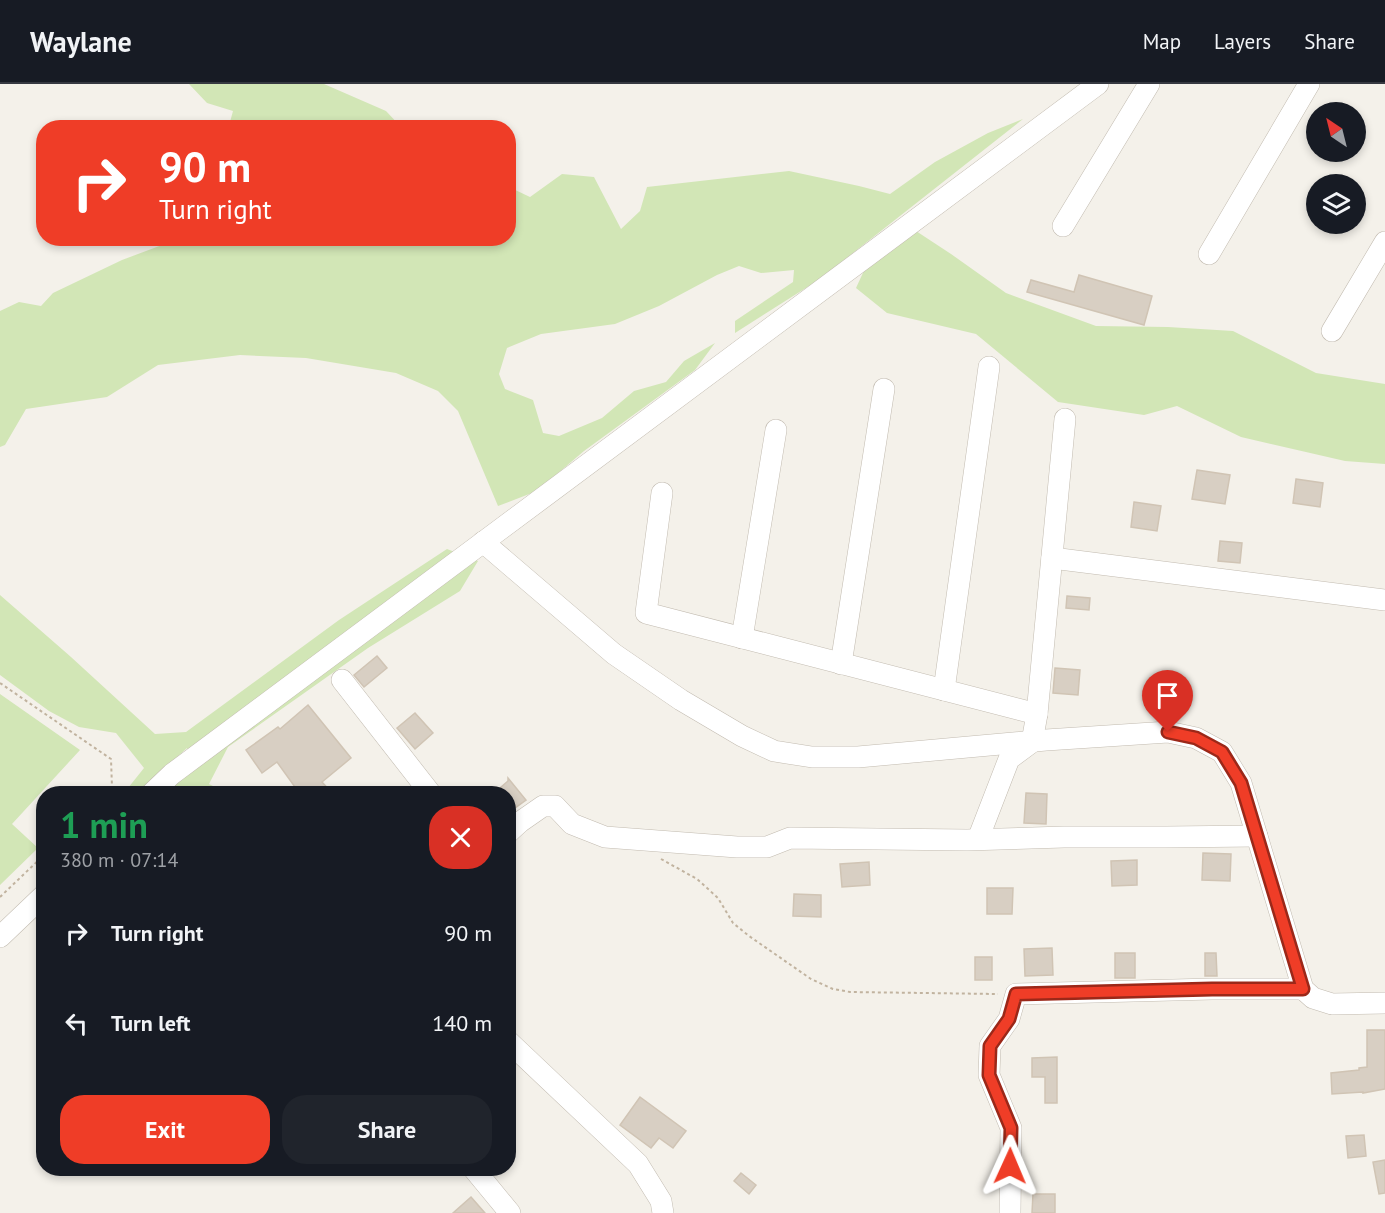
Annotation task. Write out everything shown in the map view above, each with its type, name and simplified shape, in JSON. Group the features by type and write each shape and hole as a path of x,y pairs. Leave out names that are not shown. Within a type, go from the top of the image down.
{"street":[{"path":"159,786 172,774 1098,84"},
{"path":"1063,226 1149,84"},
{"path":"1209,254 1309,84"},
{"path":"1332,331 1385,242"},
{"path":"944,690 989,367"},
{"path":"841,664 884,389"},
{"path":"978,839 1009,759 1032,742 1037,714 1065,419"},
{"path":"742,638 776,430"},
{"path":"662,493 646,613 1037,714"},
{"path":"483,542 614,654 681,700 742,736 774,751 812,757 858,757 1168,732 1196,738 1222,752 1241,783 1303,989 1313,998 1332,1004 1385,1003"},
{"path":"1052,558 1385,600"},
{"path":"342,680 425,786"},
{"path":"516,826 543,806 555,806 572,824 605,837 737,847 767,847 790,838 978,839 1257,836"},
{"path":"0,937 36,903"},
{"path":"1010,1213 1011,1128 989,1075 990,1046 1009,1019 1016,994 1303,989"},
{"path":"516,1049 638,1164 661,1201 663,1213"},
{"path":"480,1176 510,1213"}],"path":[{"path":"0,683 111,759 112,786"},
{"path":"659,858 697,879 718,898 733,923 748,936 811,979 833,989 850,993 1016,994"},
{"path":"0,897 36,863"}],"green space":[{"path":"189,84 324,84 386,111 394,120 231,120 233,111 207,103"},
{"path":"1023,119 820,279 735,333 735,321 793,282 794,270 761,273 739,266 659,306 615,324 541,334 507,348 499,374 505,389 533,400 543,433 559,436 602,418 634,391 666,382 684,361 715,343 695,370 584,451 537,491 498,506 458,411 438,391 396,373 306,358 240,355 158,365 107,397 26,409 5,445 0,447 0,311 19,302 41,306 53,293 122,260 159,246 516,246 516,190 530,197 562,174 594,177 621,229 640,211 647,187 789,171 890,194 935,162 988,133"},
{"path":"916,231 1006,293 1096,326 1233,331 1316,373 1385,384 1385,464 1345,461 1241,437 1177,406 1144,415 1058,402 976,334 887,313 856,288 868,262"},
{"path":"447,549 478,561 460,591 368,648 228,747 209,784 213,786 170,786 191,767 187,748 146,786 130,786 144,768 116,733 79,727 49,711 0,675 0,595 155,734 186,732 339,620"},
{"path":"0,694 80,750 47,786 36,786 36,798 12,824 36,846 36,850 0,885"}],"building":[{"path":"1079,275 1152,296 1144,325 1027,292 1031,280 1074,292"},
{"path":"1197,470 1230,475 1225,504 1192,499"},
{"path":"1296,479 1323,483 1320,507 1293,503"},
{"path":"1134,502 1161,506 1157,531 1131,527"},
{"path":"1220,541 1242,543 1240,563 1218,561"},
{"path":"1067,596 1090,598 1089,610 1066,608"},
{"path":"377,656 387,668 364,687 354,675"},
{"path":"1055,668 1080,670 1078,695 1053,693"},
{"path":"308,705 351,758 322,782 326,786 294,786 277,762 262,773 246,750 278,727 280,729"},
{"path":"415,713 433,733 415,749 397,728"},
{"path":"508,778 515,786 502,786"},
{"path":"516,788 526,800 516,807"},
{"path":"1026,793 1047,794 1046,824 1024,823"},
{"path":"1203,853 1231,854 1230,881 1202,880"},
{"path":"1137,860 1137,885 1112,886 1111,861"},
{"path":"869,862 870,885 842,887 840,864"},
{"path":"987,888 1013,888 1012,914 987,914"},
{"path":"794,894 821,895 821,917 793,916"},
{"path":"1052,948 1053,975 1025,976 1024,949"},
{"path":"1115,953 1135,953 1135,978 1115,978"},
{"path":"1205,953 1216,953 1217,976 1205,976"},
{"path":"975,957 992,957 992,980 975,980"},
{"path":"1367,1030 1385,1030 1385,1089 1363,1093 1332,1094 1331,1073 1367,1067"},
{"path":"1057,1057 1057,1103 1045,1103 1045,1077 1032,1077 1032,1058"},
{"path":"640,1097 686,1131 673,1148 659,1138 651,1148 620,1125"},
{"path":"1364,1135 1366,1156 1348,1158 1346,1136"},
{"path":"1385,1160 1385,1193 1379,1194 1373,1162"},
{"path":"741,1173 756,1185 749,1194 734,1181"},
{"path":"1033,1194 1055,1194 1055,1213 1032,1213"},
{"path":"471,1197 485,1213 453,1213"}],"route":[{"path":"1010,1166 1011,1128 989,1075 990,1046 1009,1019 1016,994 1303,989 1241,783 1222,752 1196,738 1168,732"}]}
